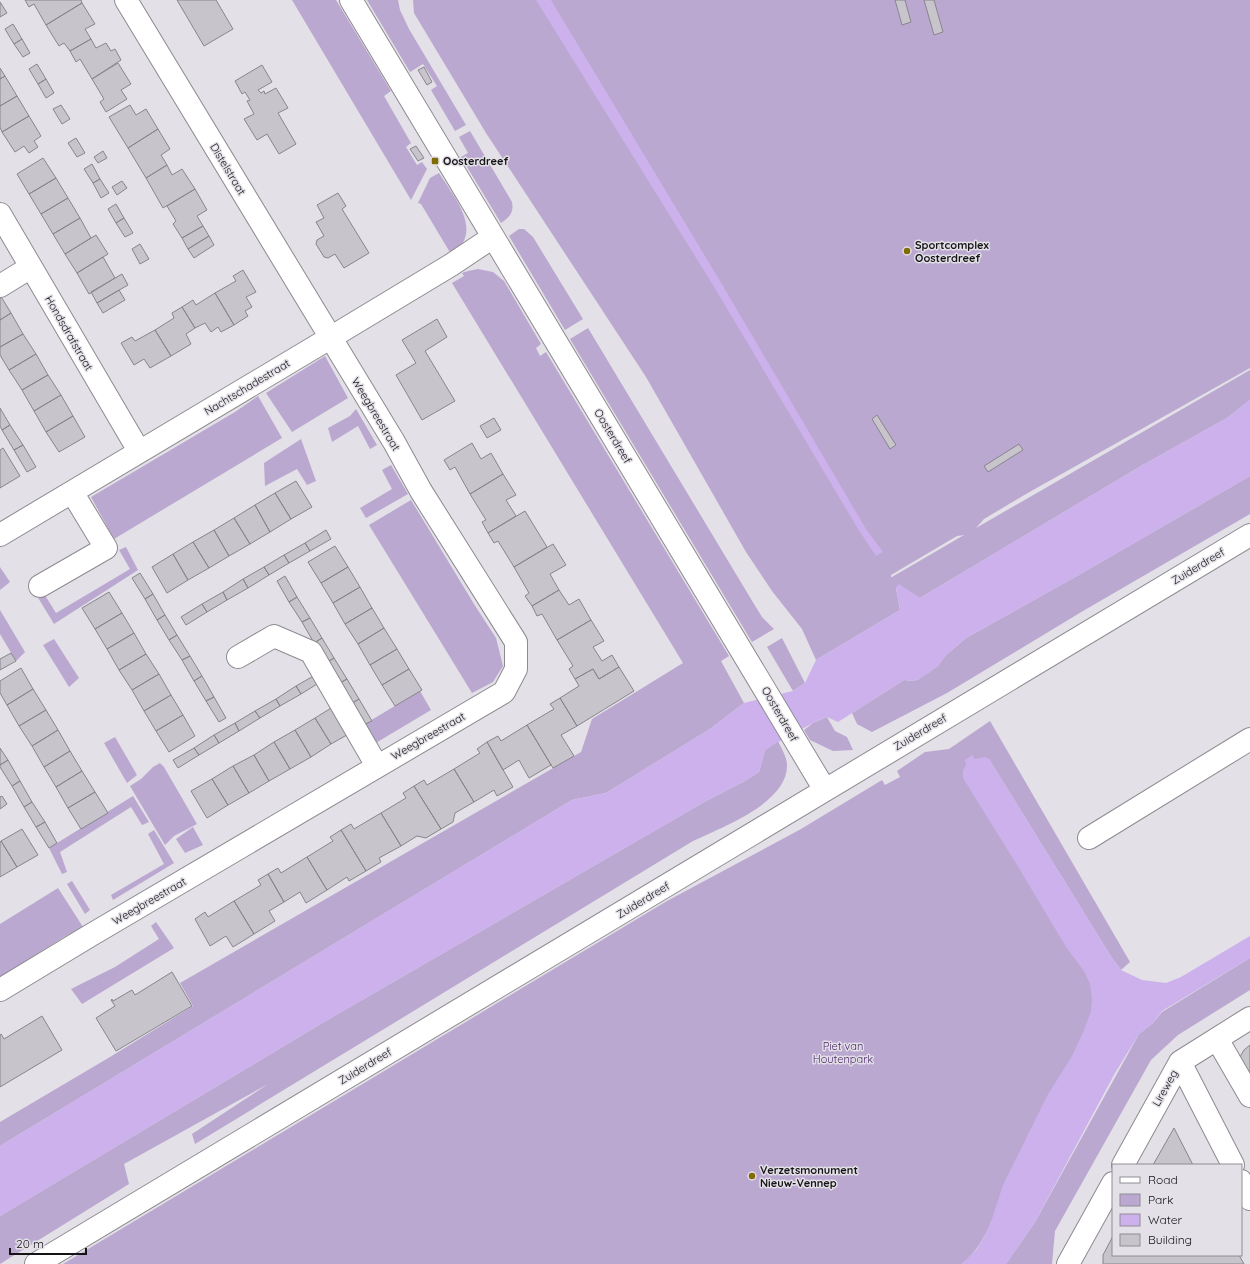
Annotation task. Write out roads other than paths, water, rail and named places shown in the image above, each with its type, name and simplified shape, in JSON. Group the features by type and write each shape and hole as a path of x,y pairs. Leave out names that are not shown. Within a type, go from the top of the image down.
{"street":[{"name":"Distelstraat","path":"126,0 330,338"},
{"name":"Oosterdreef","path":"351,0 825,790"},
{"name":"Hondsdrafstraat","path":"0,214 139,451"},
{"name":"Nachtschadestraat","path":"0,535 451,265 493,237"},
{"path":"0,286 31,267"},
{"name":"Weegbreestraat","path":"0,990 504,692 516,668 516,642 420,491 394,442 330,338"},
{"path":"40,586 106,548 72,492"},
{"name":"Zuiderdreef","path":"36,1264 876,758 1250,535"},
{"path":"238,658 274,636 311,652 377,766"},
{"path":"1089,838 1250,739"},
{"name":"Lireweg","path":"1124,1164 1180,1062 1250,1018"},
{"path":"1216,1039 1250,1096"},
{"path":"1180,1062 1232,1164"},
{"path":"1242,1183 1250,1199"},
{"path":"1068,1264 1112,1185"}],"water":[{"path":"536,0 551,0 720,281 866,529 883,552 876,556 858,529 716,290"},
{"path":"1250,400 1250,476 966,638 945,656 938,666 919,679 914,681 904,680 838,722 827,717 771,746 765,750 759,772 745,781 706,801 324,1022 0,1216 0,1146 572,800 606,793 710,729 744,703 793,691 805,683 816,660 900,610 896,587 899,584 920,598 1141,466 1227,418"},
{"path":"972,755 975,759 985,757 989,759 1112,958 1121,970 1142,980 1166,983 1181,977 1250,936 1250,958 1162,1011 1153,1023 1139,1034 1115,1073 1035,1222 1006,1264 962,1264 977,1249 984,1237 991,1222 1003,1185 1047,1096 1072,1056 1084,1030 1091,1011 1092,999 1090,984 1084,971 1066,947 963,778 963,770 967,764 965,760"}],"place":[{"name":"Oosterdreef","path":"435,161"},
{"name":"Sportcomplex Oosterdreef","path":"907,251"},
{"name":"Verzetsmonument Nieuw-Vennep","path":"752,1176"}],"park label":[{"name":"Piet van Houtenpark","path":"843,1052"}]}
